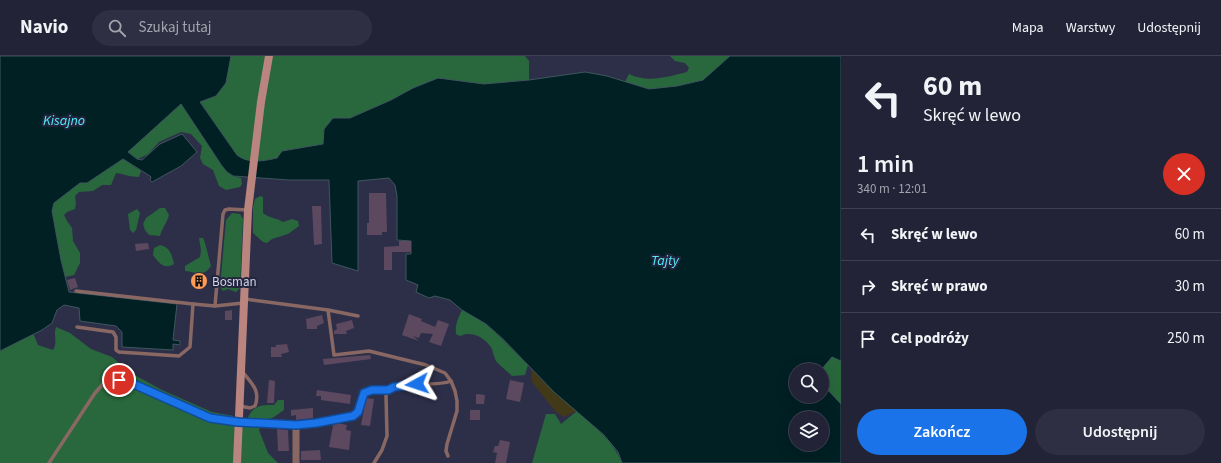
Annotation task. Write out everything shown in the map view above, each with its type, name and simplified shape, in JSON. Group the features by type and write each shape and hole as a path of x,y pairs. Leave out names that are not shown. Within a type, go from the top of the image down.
{"main road":[{"path":"237,463 248,210 264,77 269,56"}],"street":[{"path":"238,422 296,425 353,416"},
{"path":"296,425 296,463"}],"lane":[{"path":"215,306 223,214 225,210 229,209 248,210"},
{"path":"76,291 215,306 244,301 328,310 358,316"},
{"path":"77,327 113,332 116,337 116,350 119,352 179,356 190,347 193,304"},
{"path":"328,310 334,355 369,350 438,369 445,373 451,382 458,401 457,411 447,444 446,451 448,456"},
{"path":"239,406 250,408 255,406 258,398 257,391 241,370"},
{"path":"49,463 95,393 109,377 129,382 210,418 238,422"},
{"path":"353,416 358,412 364,393 372,390 388,390 394,387 408,385 451,382"},
{"path":"374,463 382,450 387,436 386,394 388,390"}],"green space":[{"path":"231,56 525,56 529,61 529,80 484,84 438,78 413,88 391,100 350,118 333,118 324,129 323,144 282,151 277,158 264,161 243,160 237,155 200,102 216,96"},
{"path":"670,56 730,56 703,80 677,86 649,89 625,82 629,74 636,77 650,79 687,72 689,68 685,63 675,61"},
{"path":"181,104 222,166 233,176 241,178 242,184 240,187 226,190 219,186 213,170 203,164 200,158 202,146 191,134 181,132 159,142 148,154 138,159 128,152"},
{"path":"123,159 141,171 139,177 116,173 111,185 102,185 93,191 79,192 75,196 75,209 64,215 72,228 73,241 80,253 80,263 74,275 65,277 52,211 54,203 80,182 87,183"},
{"path":"260,196 263,197 263,213 283,222 292,219 298,221 299,226 288,234 272,239 267,243 263,242 253,233 253,207 255,199"},
{"path":"160,208 165,208 169,215 168,218 160,236 149,235 143,224 146,218"},
{"path":"137,209 140,213 136,230 133,233 130,230 128,214"},
{"path":"232,213 240,214 243,219 240,288 236,292 228,289 223,291 220,287 226,220"},
{"path":"199,238 203,238 211,266 208,270 202,273 185,271 185,266 200,257 201,250"},
{"path":"160,245 168,250 174,264 170,266 162,265 153,255 154,248"},
{"path":"462,310 486,324 528,365 525,375 512,376 499,365 492,349 482,338 469,334 460,336 456,334 457,322"},
{"path":"56,327 70,333 91,349 112,357 131,373 162,390 212,412 234,416 233,425 244,426 249,415 254,409 262,405 274,405 278,400 284,400 284,410 274,417 262,422 259,430 268,453 278,463 0,463 0,351 33,333 38,345 53,350 55,345"},
{"path":"832,357 841,361 841,404 829,391 829,363 827,363"},
{"path":"577,411 609,441 622,463 532,463 546,414 555,414 561,424"}],"sand":[{"path":"531,368 554,392 577,411 564,417 555,411 532,382"}],"water":[{"name":"Tajty","path":"0,56 231,56 226,83 216,96 200,102 237,155 246,160 256,161 277,158 282,151 323,144 324,129 333,118 350,118 391,100 413,88 438,78 484,84 529,80 585,72 607,76 649,89 677,86 703,80 730,56 841,56 841,361 832,357 827,363 789,363 789,403 829,403 829,391 841,404 841,463 622,463 618,452 604,435 554,392 503,339 486,324 462,310 450,300 435,296 429,298 416,292 418,285 406,280 406,254 411,254 411,241 397,240 397,196 395,185 389,178 358,181 358,271 332,263 329,180 289,180 233,176 222,166 181,104 128,152 137,159 142,160 160,144 182,134 197,152 181,166 152,182 150,180 150,176 123,159 87,183 80,183 54,203 52,211 61,260 69,292 177,304 173,340 180,341 180,345 173,344 173,350 122,347 122,332 116,326 80,321 79,308 64,305 57,310 52,323 42,330 0,351"}],"building":[{"path":"369,193 386,193 387,232 382,232 382,235 367,235 367,223 369,223"},
{"path":"312,206 321,206 322,244 314,245"},
{"path":"399,241 411,241 411,252 392,252 392,270 384,270 384,247 399,246"},
{"path":"148,243 149,249 136,251 135,244"},
{"name":"Bosman","path":"192,276 206,277 205,285 191,285"},
{"path":"75,278 78,287 70,290 67,280"},
{"path":"232,310 232,320 225,320 225,311"},
{"path":"409,314 422,319 421,321 435,327 438,320 449,324 441,346 429,342 433,334 421,333 419,338 413,336 419,341 402,335"},
{"path":"322,315 324,323 317,326 317,329 307,329 306,319"},
{"path":"352,320 354,328 346,331 347,334 334,334 334,331 337,329 336,324"},
{"path":"287,344 289,352 281,354 282,357 271,357 271,347"},
{"path":"370,355 371,359 324,365 323,359"},
{"path":"269,380 275,381 274,403 267,403"},
{"path":"510,380 524,383 520,402 506,399"},
{"path":"317,390 351,395 350,404 321,400 321,396 316,396"},
{"path":"476,394 485,395 484,404 476,404"},
{"path":"366,398 374,399 370,426 361,425"},
{"path":"313,408 313,418 296,420 296,415 291,416 291,410"},
{"path":"470,410 480,410 480,420 470,420"},
{"path":"338,423 347,425 346,430 351,431 349,450 329,447 333,425"},
{"path":"277,429 288,430 289,451 278,451"},
{"path":"500,440 510,442 506,463 495,463 497,453 493,452 495,446 498,446"},
{"path":"320,450 321,460 301,460 301,451"}],"place":[{"name":"Bosman","path":"199,281"}],"route":[{"path":"119,380 129,382 210,418 238,422 296,425 353,416 358,412 364,393 372,390 388,390 394,387 417,384"}],"water label":[{"name":"Kisajno","path":"64,120"}]}
